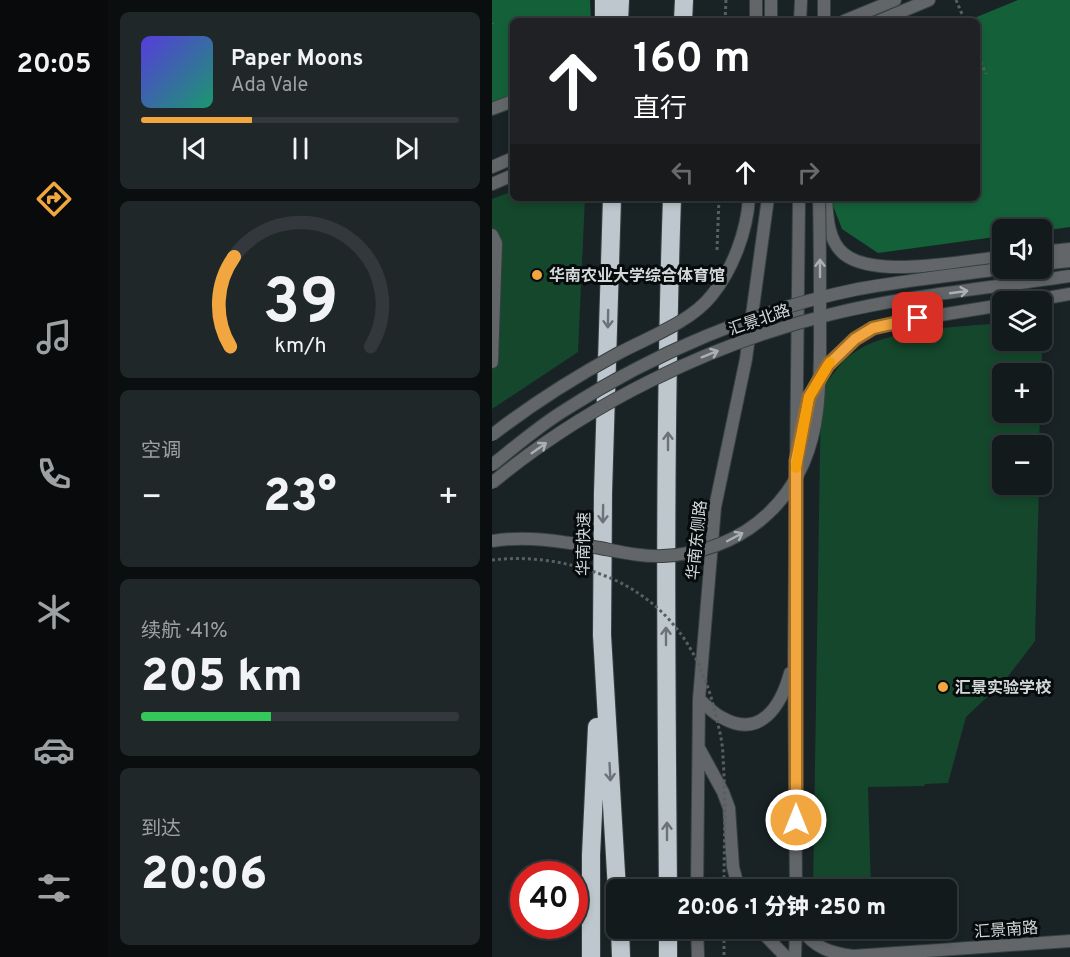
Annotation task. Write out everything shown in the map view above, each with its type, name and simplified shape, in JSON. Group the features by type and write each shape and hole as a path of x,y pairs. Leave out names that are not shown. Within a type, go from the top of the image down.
{"highway":[{"path":"604,0 604,18"},
{"path":"619,18 620,0"},
{"path":"674,0 674,18"},
{"path":"683,18 684,0"},
{"path":"607,201 609,284"},
{"name":"华南快速","path":"612,201 602,635 616,879"},
{"path":"668,879 667,515 672,201"},
{"path":"591,957 591,855 602,635"},
{"path":"620,939 621,957"},
{"path":"668,939 668,957"}],"street":[{"path":"756,0 756,18"},
{"path":"771,0 771,18"},
{"path":"801,0 801,18"},
{"path":"824,0 824,18"},
{"path":"851,18 895,0"},
{"path":"886,18 929,0"},
{"path":"492,109 510,102"},
{"path":"492,167 510,159"},
{"path":"492,184 510,176"},
{"path":"492,435 530,405 679,323 711,296 734,260 749,201"},
{"name":"华南东侧路","path":"697,879 699,699 715,507 746,359 768,201"},
{"path":"796,879 794,658 799,201"},
{"path":"492,541 540,540 660,556 694,553 714,548 730,540 760,521 774,508 797,477 806,458 817,413 820,356 819,201"},
{"path":"826,201 827,221 835,242 843,254 864,264 890,267 915,266 992,258"},
{"path":"492,235 496,243 492,362"},
{"path":"1052,251 1070,249"},
{"path":"1052,263 1070,261"},
{"name":"汇景北路","path":"492,465 563,411 625,374 741,323 809,301 858,290 992,270"},
{"name":"汇景北路","path":"492,483 567,429 619,397 668,372 773,331 832,314 900,301 1070,276"},
{"path":"1052,297 1070,294"},
{"path":"796,461 809,397 828,365 855,339 873,328 897,322 992,307"},
{"path":"699,699 722,718 736,723 750,724 764,719 781,699 794,658"},
{"path":"699,747 729,808 733,867 736,879"},
{"path":"697,939 698,957"},
{"path":"767,939 786,957"},
{"path":"795,957 796,939"},
{"name":"汇景南路","path":"811,939 821,949 836,954 873,956 1070,941"}],"path":[{"path":"725,18 726,0"},
{"path":"956,0 963,18"},
{"path":"980,60 986,74"},
{"path":"717,250 719,201"},
{"path":"492,560 536,559 590,570 635,590 678,628 695,655 710,691 723,754 724,879"},
{"path":"724,939 724,957"}],"green space":[{"path":"492,0 590,0 591,18 510,18 510,99 492,107"},
{"path":"1018,0 1070,0 1070,227 1052,229 1052,219 992,219 992,237 878,253 842,229 831,201 980,201 980,18 974,18"},
{"name":"华南农业大学综合体育馆","path":"510,192 510,201 585,201 578,352 492,409 492,199"},
{"name":"汇景实验学校","path":"992,324 992,351 1039,351 1042,354 1042,363 992,363 992,423 1040,423 1039,435 992,435 992,495 1039,495 1035,641 1006,679 966,717 948,783 868,787 871,879 813,879 821,389 848,357 866,345 903,334"}],"slow traffic":[{"path":"796,468 809,397 830,362"}],"place":[{"name":"华南农业大学综合体育馆","path":"537,275"},
{"name":"汇景实验学校","path":"943,687"}],"route":[{"path":"796,820 794,658 796,461 809,397 828,365 855,339 873,328 918,318"}]}
